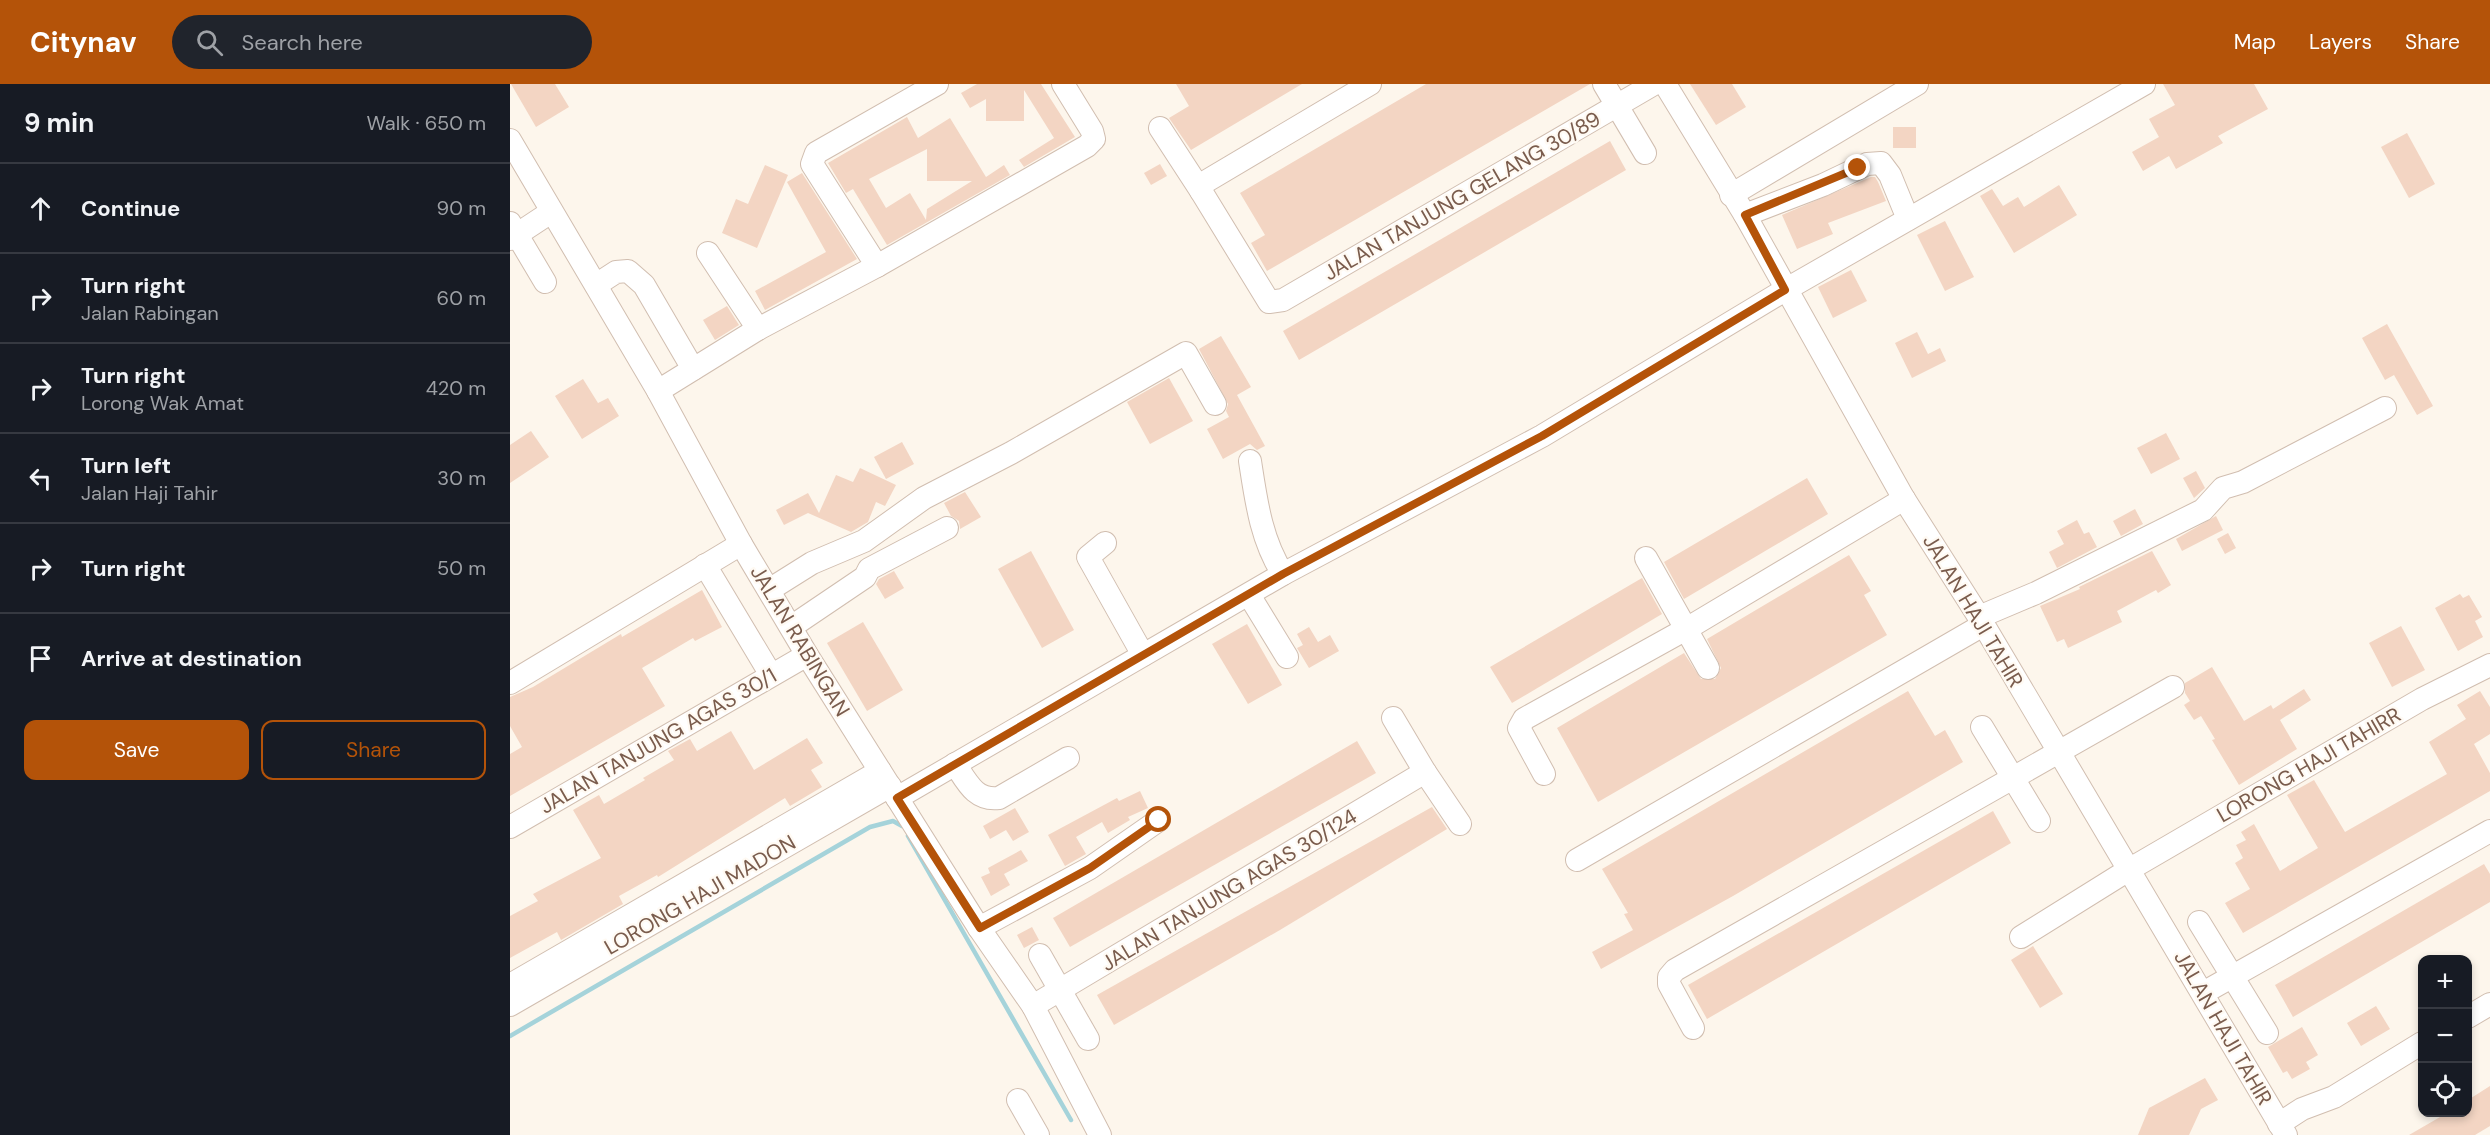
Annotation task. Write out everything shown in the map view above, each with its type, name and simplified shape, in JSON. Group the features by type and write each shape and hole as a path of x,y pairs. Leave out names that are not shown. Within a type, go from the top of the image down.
{"street":[{"path":"877,266 812,164 816,153 937,84"},
{"path":"658,392 758,329 877,266 1087,146 1094,139 1092,131 1063,84"},
{"path":"1201,191 1205,182 1217,173 1370,84"},
{"path":"1604,84 1645,153"},
{"name":"JALAN TANJUNG GELANG 30/89","path":"1201,191 1269,302 1283,300 1654,84"},
{"name":"JALAN HAJI TAHIR","path":"1665,84 1745,215 1904,499 1981,621 2058,753 2130,869 2283,1132"},
{"path":"1731,195 1917,84"},
{"path":"510,985 889,785 955,764 1249,596 1283,574 1542,436 1785,290 2144,84"},
{"path":"1160,128 1201,191"},
{"name":"JALAN RABINGAN","path":"510,140 658,392 741,544 807,655 980,928 1033,1006 1094,1133"},
{"path":"1745,215 1823,185 1867,164 1881,163 1890,176 1908,219"},
{"path":"545,282 512,232 551,212"},
{"path":"708,253 758,329"},
{"path":"596,285 616,273 628,272 644,285 693,369"},
{"path":"769,590 812,563 864,541 924,498 1011,453 1186,353 1215,404"},
{"path":"1577,860 1981,621 2203,510 2223,488 2243,482 2385,408"},
{"path":"1250,461 1255,497 1269,553 1283,574"},
{"path":"1544,774 1519,728 1524,719 1688,628 1904,499"},
{"path":"791,627 866,577 869,569 947,528"},
{"path":"1105,543 1088,557 1143,655"},
{"path":"510,683 741,544"},
{"path":"1646,558 1688,628 1708,668"},
{"path":"705,565 771,675"},
{"path":"1249,596 1287,657"},
{"name":"JALAN TANJUNG AGAS 30/1","path":"510,827 807,655"},
{"name":"LORONG HAJI TAHIRR","path":"2021,937 2130,869 2422,699 2490,665"},
{"path":"1693,1028 1669,984 1669,977 1675,970 2173,687"},
{"path":"1393,718 1425,772 1460,824"},
{"path":"1982,727 2039,821"},
{"path":"955,764 976,794 987,800 999,798 1068,758"},
{"name":"JALAN TANJUNG AGAS 30/124","path":"1033,1006 1425,772"},
{"name":"LORONG HAJI MADON","path":"510,1005 889,785"},
{"path":"980,928 1090,868 1159,820"},
{"path":"2203,993 2490,831"},
{"path":"2199,922 2234,976 2267,1034"},
{"path":"1040,955 1088,1039"},
{"path":"2472,1015 2490,1004"},
{"path":"2283,1132 2302,1109 2334,1097 2418,1045"},
{"path":"1018,1100 1038,1135"}],"building":[{"path":"511,84 555,84 569,107 536,127"},
{"path":"977,84 1041,84 1075,137 1024,167 1019,160 1054,138 1024,90 1024,121 986,121 986,99 970,108 961,93"},
{"path":"1176,84 1302,84 1191,150 1169,118 1189,106"},
{"path":"1426,84 1590,84 1267,271 1251,243 1265,235 1240,193"},
{"path":"1690,84 1732,84 1746,107 1716,125"},
{"path":"2163,84 2254,84 2268,109 2218,136 2223,143 2176,169 2169,156 2143,171 2132,152 2159,137 2149,119 2175,105"},
{"path":"907,117 918,138 950,118 986,177 1004,165 1010,175 887,245 853,189 846,193 828,163","holes":["927,149 927,181 972,181 927,209 926,220 910,193 886,208 869,179"]},
{"path":"1893,127 1916,127 1916,148 1893,148"},
{"path":"2407,133 2435,184 2409,198 2381,147"},
{"path":"1610,141 1626,170 1299,360 1283,331"},
{"path":"1160,164 1167,176 1151,185 1144,173"},
{"path":"765,165 788,175 757,248 722,233 736,199 748,204"},
{"path":"802,173 857,259 765,310 755,291 826,252 787,182"},
{"path":"1875,177 1886,201 1828,223 1833,234 1797,249 1782,215"},
{"path":"2059,185 2077,215 2014,253 1980,196 1992,189 2003,206 2018,197 2024,207"},
{"path":"1945,221 1974,277 1945,291 1917,235"},
{"path":"1851,270 1867,301 1833,318 1818,287"},
{"path":"727,306 739,325 715,340 703,320"},
{"path":"2387,324 2433,406 2417,415 2394,375 2385,380 2362,338"},
{"path":"1917,332 1928,354 1940,348 1946,361 1912,378 1895,343"},
{"path":"1221,336 1251,387 1237,395 1265,446 1257,450 1250,444 1223,459 1207,429 1229,417 1226,411 1228,404 1199,349"},
{"path":"1169,378 1193,421 1150,444 1127,402"},
{"path":"583,379 598,403 608,398 619,416 582,439 555,396"},
{"path":"531,431 549,457 510,483 510,445"},
{"path":"2166,433 2180,459 2151,474 2137,448"},
{"path":"902,442 914,464 886,479 874,457"},
{"path":"860,468 896,485 885,506 876,502 868,522 851,532 808,513 784,525 776,510 808,493 819,513 836,475 853,482"},
{"path":"2196,471 2205,488 2194,498 2183,478"},
{"path":"1807,478 1828,514 1684,599 1664,562"},
{"path":"965,492 981,517 960,529 959,521 951,516 944,503"},
{"path":"2135,509 2143,524 2121,536 2113,521"},
{"path":"2216,516 2223,530 2182,551 2176,539"},
{"path":"2077,520 2084,534 2089,532 2097,547 2057,568 2049,552 2064,544 2057,531"},
{"path":"2228,533 2236,548 2225,554 2217,539"},
{"path":"1031,551 1074,630 1042,648 998,569"},
{"path":"2152,551 2171,585 2158,593 2156,590 2117,611 2122,622 2068,648 2064,639 2057,642 2040,606 2080,589 2079,587"},
{"path":"1849,555 1871,591 1864,595 1887,635 1598,802 1557,728 1684,653 1701,679 1715,679 1721,668 1707,639"},
{"path":"894,571 904,588 885,599 876,584 879,579"},
{"path":"1642,578 1662,614 1512,703 1490,667"},
{"path":"702,590 722,627 695,641 693,638 642,668 665,706 510,796 510,754 522,747 510,726 510,697 533,687 621,634 622,637"},
{"path":"2460,594 2463,598 2469,595 2482,617 2475,621 2483,637 2458,651 2435,608"},
{"path":"863,622 903,690 867,711 827,643"},
{"path":"1247,624 1282,685 1248,704 1212,644"},
{"path":"2401,626 2425,670 2392,687 2369,643"},
{"path":"1309,627 1318,642 1330,635 1339,651 1309,668 1297,648 1303,645 1297,634"},
{"path":"2212,667 2244,721 2271,705 2273,709 2304,689 2311,700 2280,720 2297,749 2239,785 2212,740 2215,739 2201,716 2194,720 2184,705 2190,701 2185,693 2185,683"},
{"path":"1908,691 1935,736 1945,730 1963,762 1733,896 1601,969 1592,952 1633,930 1624,914 1628,913 1602,869"},
{"path":"2480,691 2490,707 2490,734 2474,744 2490,773 2490,791 2243,933 2225,903 2250,889 2235,863 2243,858 2236,845 2246,840 2241,832 2254,824 2280,871 2318,848 2287,795 2314,780 2345,832 2447,774 2429,742 2466,719 2457,705"},
{"path":"731,731 754,770 807,738 823,763 811,770 822,787 790,806 785,798 658,877 657,875 619,896 623,904 561,940 557,932 510,958 510,916 538,901 533,894 601,858 573,810 599,795 604,804 645,780 643,778 674,760 668,751 690,739 697,751"},
{"path":"1357,741 1376,773 1070,947 1053,918"},
{"path":"1140,791 1148,808 1128,817 1130,820 1108,833 1102,822 1076,837 1086,854 1065,866 1048,835 1117,798 1119,801"},
{"path":"1432,807 1447,829 1280,930 1114,1025 1097,995"},
{"path":"1015,808 1029,832 1013,841 1006,830 990,839 983,826"},
{"path":"1993,811 2011,843 1707,1019 1688,985"},
{"path":"1021,850 1028,861 1004,874 1010,885 991,896 981,877 990,873 988,868"},
{"path":"2484,864 2490,874 2490,902 2293,1017 2275,985"},
{"path":"1032,927 1039,940 1024,948 1017,935"},
{"path":"2033,946 2063,994 2040,1008 2011,960"},
{"path":"2376,1006 2390,1029 2361,1046 2347,1023"},
{"path":"2302,1027 2318,1055 2306,1062 2310,1069 2292,1079 2287,1071 2283,1073 2268,1047"},
{"path":"2205,1078 2218,1100 2201,1109 2189,1135 2138,1135 2149,1108"},
{"path":"2490,1086 2490,1126 2475,1135 2409,1135 2440,1117 2472,1117 2472,1097"}],"waterway":[{"path":"510,1036 870,827 893,821 902,826"},
{"path":"908,836 1071,1120"}],"route":[{"path":"1159,820 1090,868 980,928 897,798 1249,596 1283,574 1542,436 1785,290 1745,215 1823,185 1858,168"}]}
